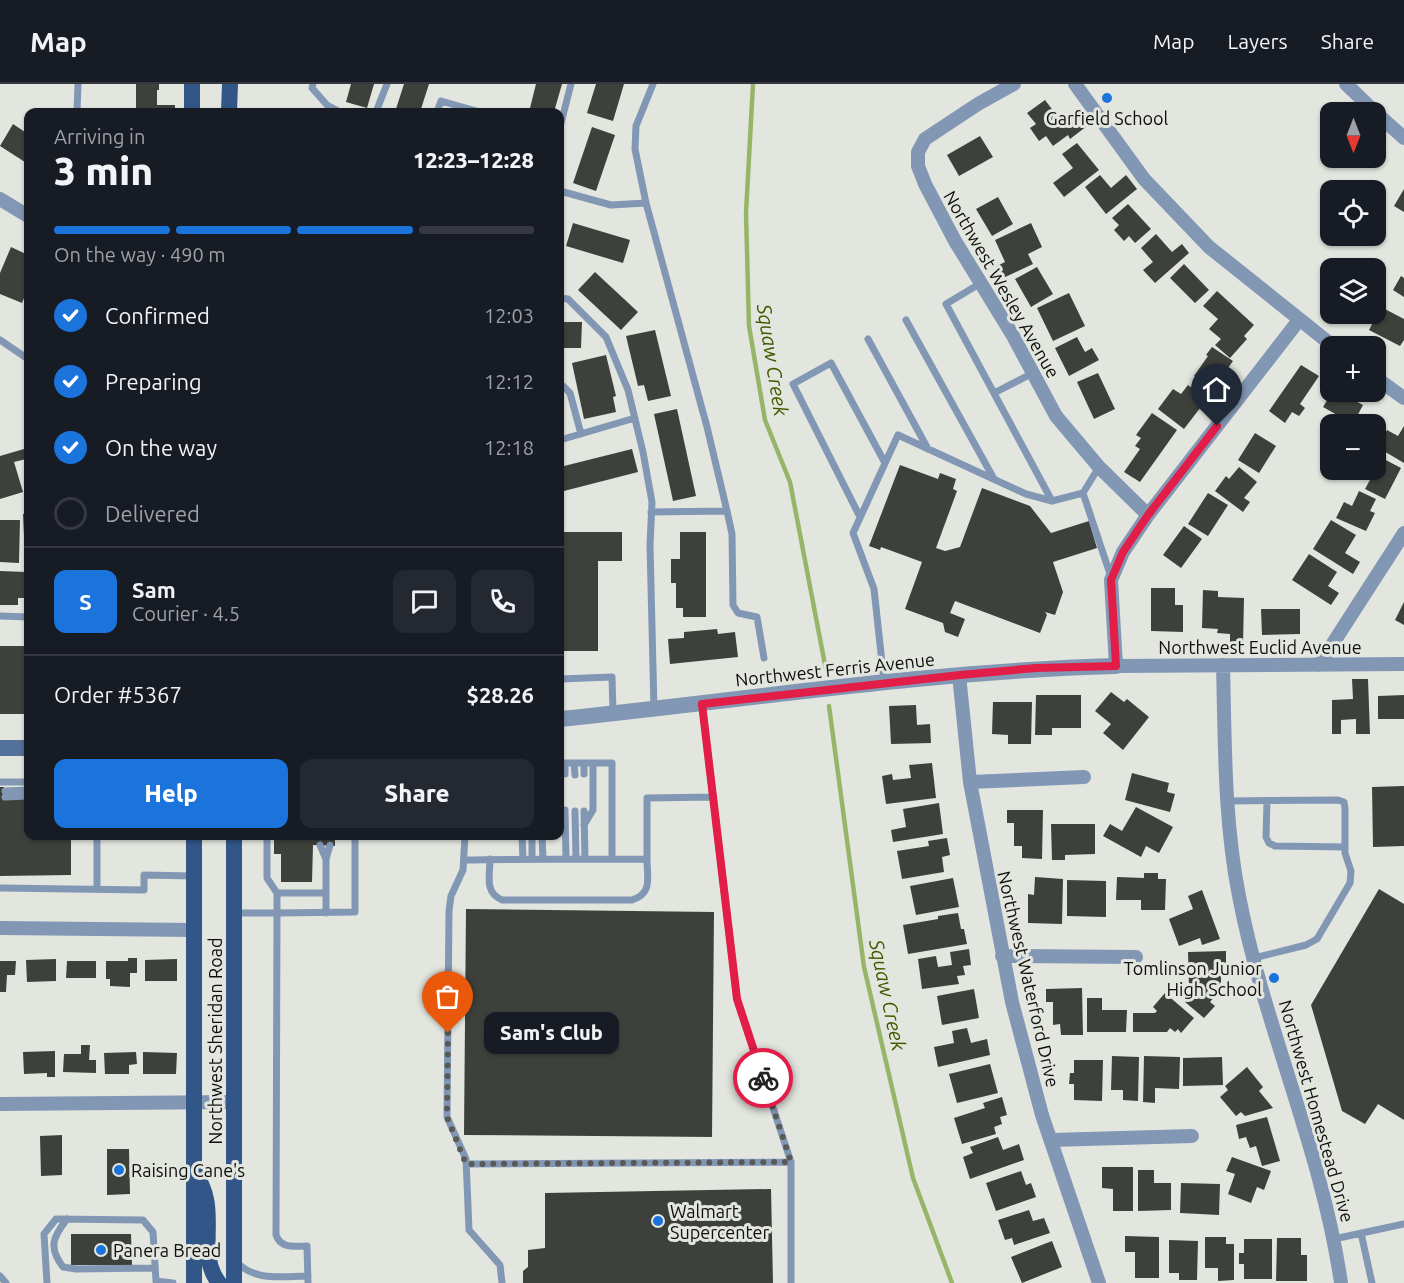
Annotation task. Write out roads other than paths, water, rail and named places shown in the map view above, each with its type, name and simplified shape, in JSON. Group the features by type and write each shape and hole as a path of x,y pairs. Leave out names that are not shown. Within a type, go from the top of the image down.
{"main road":[{"path":"192,84 192,108"},
{"path":"230,84 230,108"},
{"path":"0,748 24,748"},
{"name":"Northwest Sheridan Road","path":"194,840 194,1283"},
{"name":"Northwest Sheridan Road","path":"234,840 234,1283"},
{"path":"193,1169 203,1186 207,1201 208,1250 212,1275 219,1283"}],"street":[{"name":"Northwest Wesley Avenue","path":"1014,84 978,104 925,139 918,152 918,166 955,241 1056,416 1098,467 1148,515"},
{"path":"1075,84 1144,179 1209,247 1320,336"},
{"path":"1346,84 1364,102"},
{"path":"1386,122 1404,138"},
{"path":"0,199 24,214"},
{"path":"1116,666 1111,580 1123,552 1148,515 1299,320"},
{"path":"1386,385 1404,398"},
{"path":"1319,665 1404,533"},
{"name":"Northwest Euclid Avenue","path":"1116,666 1404,664"},
{"name":"Northwest Homestead Drive","path":"1223,665 1226,801 1239,896 1254,958 1304,1126 1334,1239 1341,1283"},
{"name":"Northwest Ferris Avenue","path":"564,719 960,675 1036,668 1116,666"},
{"name":"Northwest Waterford Drive","path":"960,675 970,782 1012,1002 1042,1115 1099,1283"},
{"path":"970,782 1084,777"},
{"path":"0,928 194,930"},
{"path":"1002,956 1136,957"},
{"path":"0,1104 234,1102"},
{"path":"1051,1140 1192,1136"}],"lane":[{"path":"77,108 78,84"},
{"path":"313,84 312,88 333,108"},
{"path":"378,108 387,84"},
{"path":"564,111 571,84"},
{"path":"654,84 636,126 635,149 646,203 707,427 732,534 733,605 738,613 757,616 764,658"},
{"path":"438,108 441,101 466,108"},
{"path":"564,192 612,205 646,203"},
{"path":"981,283 946,304 1052,501"},
{"path":"564,298 568,299 606,337 628,390 635,418 652,502 650,545 654,709"},
{"path":"906,320 994,479"},
{"path":"868,339 928,449"},
{"path":"0,340 24,356"},
{"path":"860,517 793,384 831,363 885,463"},
{"path":"994,393 1033,373"},
{"path":"564,387 570,393 581,434"},
{"path":"564,439 635,418"},
{"path":"884,683 874,590 853,533 898,435 1026,494 1052,501 1083,493 1098,467"},
{"path":"1083,493 1111,580"},
{"path":"651,512 727,512"},
{"path":"0,616 24,616"},
{"path":"564,679 612,677 613,714"},
{"path":"702,704 737,999 791,1162 790,1283"},
{"path":"564,763 612,763 612,859"},
{"path":"574,763 575,775"},
{"path":"584,763 584,774"},
{"path":"585,825 592,810 593,763"},
{"path":"0,782 24,782"},
{"path":"24,791 5,794 24,796"},
{"path":"490,859 490,891 494,897 502,900 632,900 642,897 647,890 646,798 713,797"},
{"path":"1226,801 1338,800 1344,802 1345,847 1351,872 1350,883 1317,939 1306,945 1254,958"},
{"path":"1267,801 1266,837 1269,843 1275,846 1345,847"},
{"path":"565,810 566,859"},
{"path":"575,811 576,859"},
{"path":"584,811 585,859"},
{"path":"97,840 97,889"},
{"path":"234,1258 246,1271 258,1275 308,1279 308,1246 285,1246 276,1235 277,893 267,878 267,840"},
{"path":"234,913 355,912 356,840"},
{"path":"465,840 463,870 451,896 450,911 447,1117 466,1164 469,1230 500,1265 502,1283"},
{"path":"522,840 523,859"},
{"path":"532,840 532,859"},
{"path":"543,840 543,859"},
{"path":"320,845 326,859"},
{"path":"326,913 326,859 330,845"},
{"path":"464,860 647,859"},
{"path":"0,888 144,890 144,875 194,876"},
{"path":"277,893 325,893"},
{"path":"466,1164 791,1162"},
{"path":"47,1283 44,1234 56,1219 143,1220 153,1232 154,1282 173,1283"},
{"path":"67,1219 55,1234 55,1256 63,1267 76,1269 155,1268"},
{"path":"1334,1239 1404,1224"},
{"path":"1361,1233 1372,1283"},
{"path":"0,1276 6,1283"}],"waterway":[{"name":"Squaw Creek","path":"753,84 746,213 749,326 765,420 790,482 826,670"},
{"name":"Squaw Creek","path":"829,706 864,967 913,1178 952,1283"}],"place":[{"name":"Garfield School","path":"1107,98"},
{"name":"Tomlinson Junior High School","path":"1274,978"},
{"name":"Sam's Club","path":"448,1033"},
{"name":"Raising Cane's","path":"119,1170"},
{"name":"Walmart Supercenter","path":"658,1221"},
{"name":"Panera Bread","path":"101,1250"}]}
